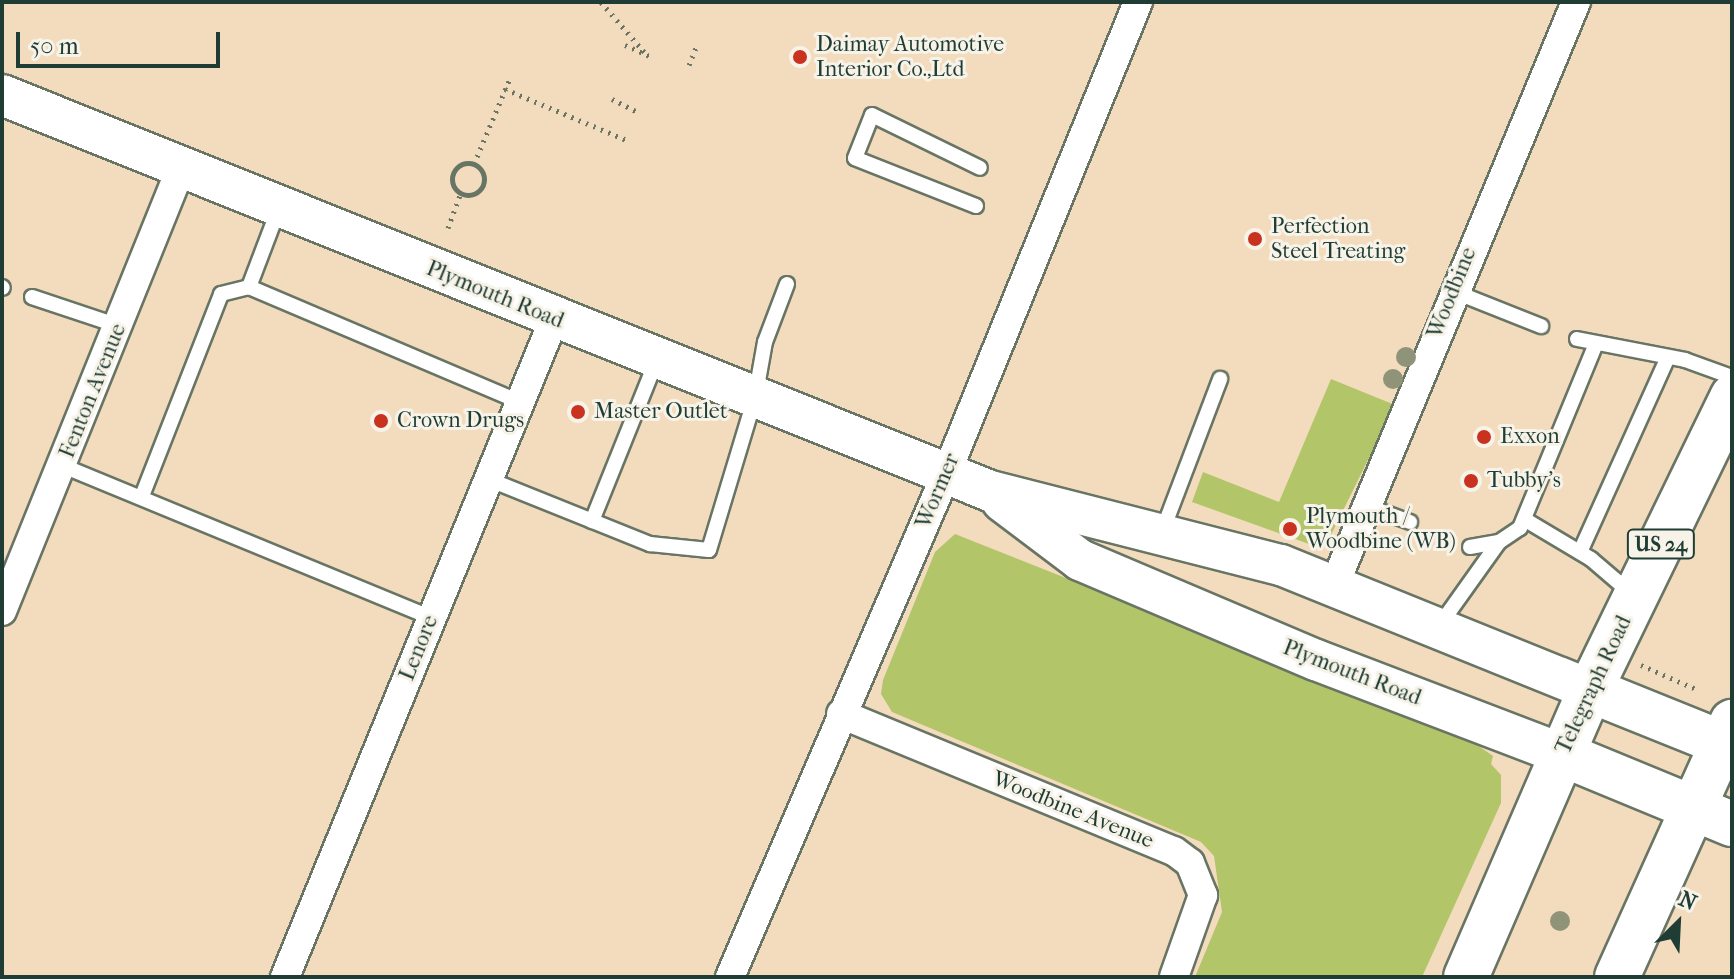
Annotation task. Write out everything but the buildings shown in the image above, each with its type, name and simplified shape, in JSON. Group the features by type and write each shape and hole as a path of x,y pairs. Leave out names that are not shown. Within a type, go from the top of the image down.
{"main road":[{"name":"Plymouth Road","path":"2,95 554,319 990,491 1281,565 1590,690 1729,737"},
{"name":"Telegraph Road","path":"1466,977 1590,690 1732,397"},
{"name":"Plymouth Road","path":"990,491 1080,560 1316,660 1562,754 1732,824"},
{"path":"1617,977 1691,808 1729,737"}],"street":[{"name":"Wormer","path":"730,977 947,472 1138,2"},
{"name":"Woodbine","path":"1334,586 1452,291 1576,2"},
{"name":"Fenton Avenue","path":"2,611 181,169"},
{"name":"Lenore","path":"285,977 554,319"},
{"name":"Woodbine Avenue","path":"841,714 1174,851 1190,863 1203,895 1174,977"}],"lane":[{"path":"976,206 855,158 872,115 980,168"},
{"path":"249,287 280,208"},
{"path":"488,479 650,544 709,550 755,398 765,342 787,284"},
{"path":"142,496 221,294 249,287 520,402"},
{"path":"1452,291 1541,326"},
{"path":"32,297 119,326"},
{"path":"1577,339 1595,346 1668,357 1732,377"},
{"path":"1438,627 1499,542 1520,528 1595,346"},
{"path":"1580,552 1668,357"},
{"path":"592,521 658,359"},
{"path":"1161,533 1220,379"},
{"path":"63,466 142,496 431,618"},
{"path":"1367,506 1410,522"},
{"path":"1524,519 1580,552 1635,596"},
{"path":"1470,547 1499,542"}],"path":[{"path":"601,2 649,55 625,45"},
{"path":"689,65 697,45"},
{"path":"474,164 511,76"},
{"path":"505,89 629,141"},
{"path":"612,99 640,113"},
{"path":"474,164 484,175 483,186 471,195 461,193 452,181 454,170 474,164"},
{"path":"448,228 461,193"},
{"path":"1641,664 1696,689"}],"green space":[{"path":"1331,379 1395,405 1330,537 1309,544 1192,502 1203,472 1279,502"},
{"path":"955,534 1463,735 1493,756 1491,764 1501,775 1501,803 1422,977 1195,977 1222,912 1214,856 1201,842 892,712 881,694 883,680 935,552"}],"place":[{"name":"Daimay Automotive Interior Co.,Ltd","path":"800,57"},
{"name":"Perfection Steel Treating","path":"1255,239"},
{"name":"Master Outlet","path":"578,412"},
{"name":"Crown Drugs","path":"381,421"},
{"name":"Exxon","path":"1484,437"},
{"name":"Tubby's","path":"1471,481"},
{"name":"Plymouth / Woodbine (WB)","path":"1290,529"}]}
